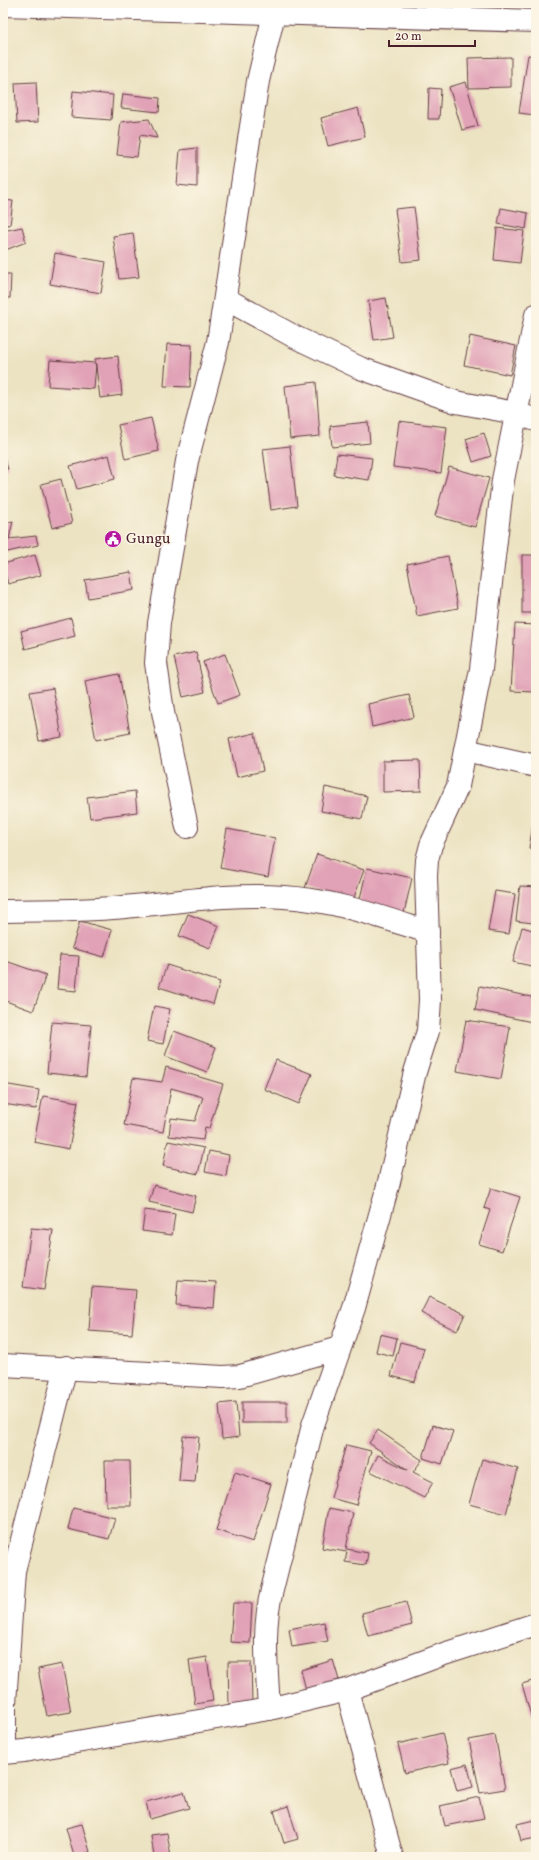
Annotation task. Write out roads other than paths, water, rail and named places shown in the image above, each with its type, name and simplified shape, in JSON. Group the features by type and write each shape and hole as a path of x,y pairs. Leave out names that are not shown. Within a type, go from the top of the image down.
{"street":[{"path":"3,5 536,21"},
{"path":"186,827 163,712 156,663 159,624 187,461 218,342 226,299 258,81 274,14"},
{"path":"226,299 294,337 360,368 456,402 526,416"},
{"path":"270,1708 265,1632 266,1612 313,1425 356,1300 389,1182 415,1072 428,1031 430,1000 426,876 427,860 431,845 458,786 481,669 503,480 526,416 536,315"},
{"path":"465,750 536,766"},
{"path":"3,911 97,909 198,899 260,896 286,897 339,905 428,932"},
{"path":"3,1364 223,1377 240,1376 339,1348"},
{"path":"66,1367 14,1571 5,1703 4,1752 24,1751 270,1708 347,1690 444,1654 536,1624"},
{"path":"347,1690 392,1857"}],"place":[{"name":"Gungu","path":"113,539"}]}
